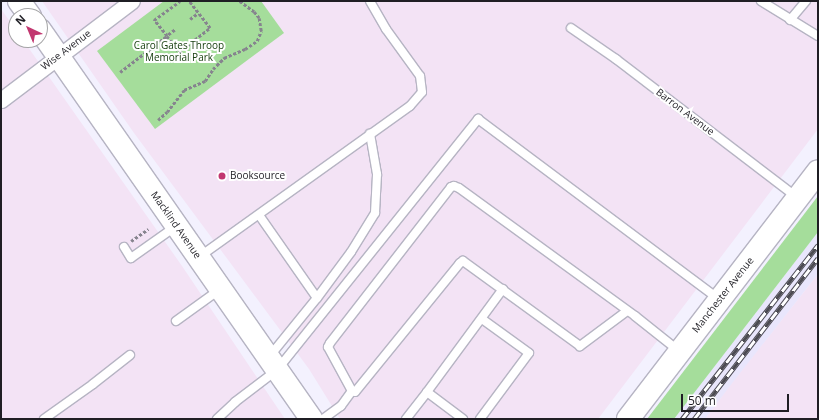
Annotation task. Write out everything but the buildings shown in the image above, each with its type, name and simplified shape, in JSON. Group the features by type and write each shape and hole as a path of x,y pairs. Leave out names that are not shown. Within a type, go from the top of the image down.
{"street":[{"name":"Wise Avenue","path":"1,100 132,1"},
{"name":"Macklind Avenue","path":"48,42 311,419"},
{"name":"Manchester Avenue","path":"628,419 818,171"}],"lane":[{"path":"198,257 410,106 422,92 420,76 386,29 370,1"},
{"path":"761,1 818,36"},
{"path":"790,20 806,1"},
{"name":"Barron Avenue","path":"571,28 616,59 798,198"},
{"path":"217,419 273,364 478,119 720,299"},
{"path":"273,364 317,298 351,252 375,213 377,174 370,134"},
{"path":"352,391 328,348 330,343 451,187 454,186 465,192 628,311 679,351"},
{"path":"259,215 317,298"},
{"path":"127,244 132,258 176,225"},
{"path":"323,419 341,406 352,391 355,392 460,262 463,261 467,263 580,346 628,311"},
{"path":"176,321 221,289"},
{"path":"406,419 503,290"},
{"path":"480,419 529,353 482,319"},
{"path":"44,419 130,355"},
{"path":"427,392 463,419"}],"path":[{"path":"180,1 154,20 178,52 210,28 189,1"},
{"path":"158,120 167,112 184,90 205,81 224,58 245,49 257,41 261,32 259,18 254,12 239,1"},
{"path":"190,19 198,13"},
{"path":"120,72 175,30"},
{"path":"127,244 148,229"}],"shaded area":[{"path":"42,1 818,1 818,129 598,419 340,419 309,369 134,133"},
{"path":"1,9 8,19 8,48 29,48 182,266 285,419 1,419"},
{"path":"818,232 818,274 705,419 674,419"},
{"path":"818,274 818,419 705,419 733,382"}],"green space":[{"name":"Carol Gates Throop Memorial Park","path":"164,1 261,1 284,33 155,129 97,51"},
{"path":"818,196 818,232 674,419 647,419"}],"railway":[{"path":"682,419 818,245"},
{"path":"694,419 818,258"}],"place":[{"name":"Booksource","path":"222,176"}]}
